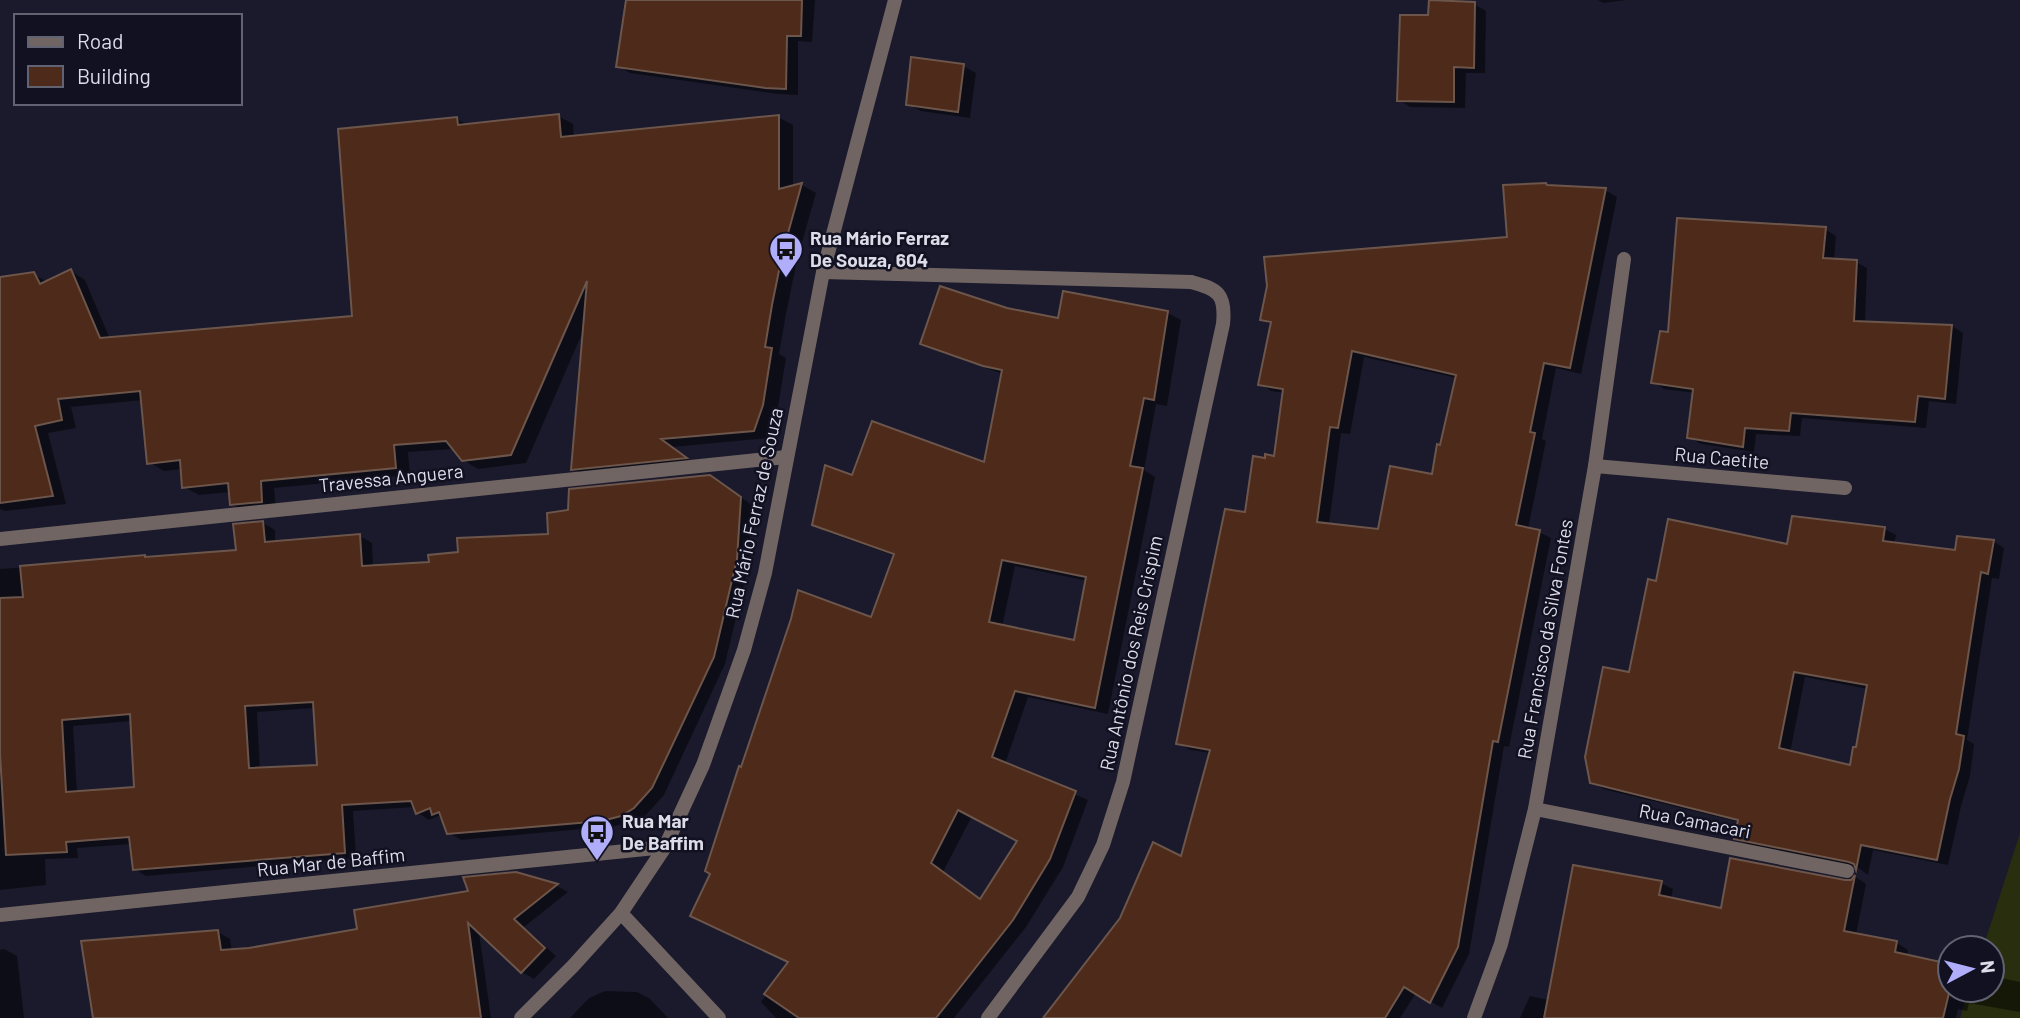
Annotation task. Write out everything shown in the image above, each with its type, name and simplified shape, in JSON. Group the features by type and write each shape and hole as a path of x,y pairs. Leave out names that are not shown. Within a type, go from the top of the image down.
{"street":[{"name":"Rua Mário Ferraz de Souza","path":"521,1018 621,913 665,847 703,765 744,650 765,573 822,272 895,0"},
{"name":"Rua Francisco da Silva Fontes","path":"1474,1018 1501,944 1535,809 1595,466 1625,259"},
{"name":"Rua Antônio dos Reis Crispim","path":"822,272 1191,282 1213,288 1221,297 1224,308 1223,324 1123,782 1103,845 1078,897 988,1018"},
{"name":"Travessa Anguera","path":"0,539 786,457"},
{"name":"Rua Caetite","path":"1595,466 1845,488"},
{"name":"Rua Camacari","path":"1535,809 1847,870"},
{"name":"Rua Mar de Baffim","path":"0,915 665,847"},
{"path":"621,913 719,1018"}],"green space":[{"path":"2020,833 2020,1018 1960,1018 1964,1004 2006,1004 2006,934 1988,934"}],"building":[{"path":"626,0 802,0 801,36 787,36 786,89 616,67"},
{"path":"1429,0 1475,2 1474,68 1454,67 1454,102 1397,101 1400,15 1428,15"},
{"path":"911,57 964,64 958,112 906,105"},
{"path":"559,114 561,137 779,115 779,189 802,183 783,251 772,305 765,347 772,348 763,405 754,431 661,439 687,458 571,470 587,281 511,455 462,461 446,441 394,445 396,468 261,481 262,502 230,505 228,483 182,488 180,460 147,464 140,391 58,399 62,420 35,426 53,496 0,503 0,277 34,272 40,284 71,269 100,338 352,316 338,129 457,117 458,125"},
{"path":"1546,183 1606,188 1570,368 1544,363 1530,432 1535,433 1516,525 1540,530 1498,742 1493,741 1458,947 1430,1003 1404,987 1385,1018 1043,1018 1120,918 1153,842 1181,856 1210,750 1176,744 1225,509 1245,512 1253,456 1274,456 1283,389 1258,385 1271,322 1260,320 1267,286 1264,257 1507,237 1503,185","holes":["1352,351 1456,375 1440,445 1437,444 1432,474 1390,466 1378,529 1317,522 1330,427 1338,428"]},
{"path":"1677,218 1826,227 1823,258 1857,260 1854,321 1952,325 1945,399 1918,396 1915,422 1791,413 1789,431 1745,428 1743,447 1687,438 1693,389 1651,383 1660,331 1668,332"},
{"path":"940,286 1007,308 1058,318 1063,291 1168,311 1154,400 1144,398 1130,466 1143,468 1095,708 1015,691 992,757 1076,791 1050,859 1013,920 936,1018 799,1018 764,994 788,962 690,916 710,874 705,871 791,619 798,590 871,617 894,554 812,525 825,465 852,475 872,421 984,462 1002,370 920,344","holes":["1002,560 1086,577 1074,640 989,622","958,810 1017,841 980,899 931,863"]},
{"path":"710,475 741,497 737,559 714,657 652,788 634,808 621,816 602,821 447,834 439,812 432,815 430,808 416,814 411,801 342,805 345,853 133,870 129,837 66,842 67,852 6,855 0,754 0,598 23,597 20,566 236,550 233,524 263,521 265,542 360,534 362,566 429,562 428,555 458,552 457,538 548,534 547,513 568,510 569,489","holes":["313,702 317,765 249,768 245,706","130,714 134,787 66,792 62,720"]},
{"path":"1792,516 1885,527 1883,541 1955,550 1957,536 1994,540 1988,574 1981,572 1956,734 1964,736 1959,769 1937,860 1861,845 1856,870 1854,864 1849,862 1734,839 1738,820 1590,783 1585,757 1603,667 1629,672 1648,579 1656,581 1668,519 1787,544","holes":["1794,672 1867,685 1856,747 1853,747 1850,765 1779,748"]},
{"path":"1730,858 1845,880 1851,880 1855,875 1844,931 1897,941 1895,952 1936,961 1936,1004 1946,1004 1943,1018 1544,1018 1573,865 1662,881 1659,895 1721,908"},
{"path":"516,872 558,884 514,919 545,948 521,973 468,923 481,1018 93,1018 81,941 218,930 221,950 249,948 357,929 354,910 468,891 463,877"}],"place":[{"name":"Rua Mário Ferraz De Souza, 604","path":"786,279"},
{"name":"Rua Mar De Baffim","path":"597,862"}]}
